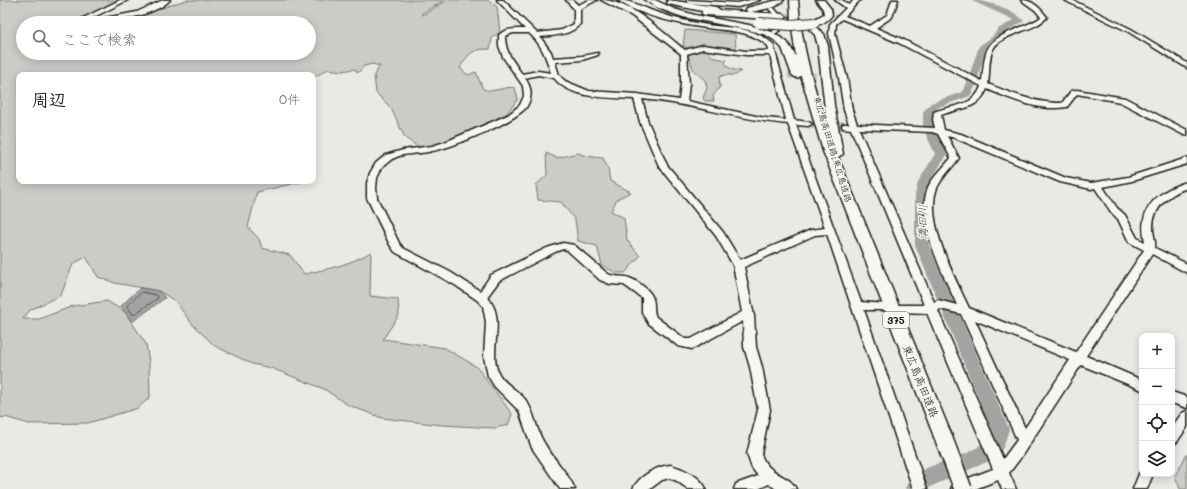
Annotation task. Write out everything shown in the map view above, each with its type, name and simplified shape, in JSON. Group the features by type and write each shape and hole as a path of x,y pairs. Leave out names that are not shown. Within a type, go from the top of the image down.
{"highway":[{"path":"650,0 681,11 702,16 759,23 792,25 806,24 822,20 828,15 827,9 820,0"},
{"path":"650,0 664,8 684,15 708,21 755,29 780,40 789,52 800,83 829,151"},
{"path":"661,0 700,12 777,15"},
{"path":"665,0 703,9 733,11 772,5 780,0"},
{"path":"794,0 806,24 819,34 823,46 829,106 840,169"},
{"path":"802,0 806,24"},
{"name":"東広島高田道路;東広島道路","path":"806,24 804,69 829,151 851,206"},
{"name":"東広島高田道路;東広島道路","path":"806,24 805,51 813,84 851,206"},
{"name":"東広島高田道路","path":"851,206 964,489"}],"street":[{"path":"91,16 125,0"},
{"path":"128,16 155,7 168,0"},
{"path":"500,0 546,47 556,76 562,83 584,92 637,96 683,102 746,117 808,124"},
{"path":"569,0 577,8"},
{"path":"577,8 594,0"},
{"path":"604,0 618,1 646,11 698,25 742,31 766,38 771,45 791,123 831,231 920,489"},
{"path":"838,0 848,7"},
{"path":"857,0 848,7 833,24 832,34 843,78 851,126 932,309 1009,489"},
{"path":"871,28 890,16 895,0"},
{"path":"1024,0 1037,9 1044,17 1039,22 997,42 990,48 985,85 980,96 974,103 945,110 937,114 936,119 940,131 952,148 955,158 933,187 930,200 932,233 965,311 1024,440"},
{"path":"1070,1 1085,0"},
{"path":"618,1 625,9 684,53"},
{"path":"688,1 738,5 758,2"},
{"path":"1070,1 1129,30 1187,66"},
{"path":"566,488 537,443 528,415 520,402 503,387 494,376 491,366 490,312 481,298 463,286 399,250 395,245 372,198 371,191 374,175 380,163 393,155 444,145 514,115 522,108 526,98 526,85 522,76 503,52 501,39 502,35 509,32 560,32 573,29 577,24 577,8"},
{"path":"775,32 778,29 777,15"},
{"path":"840,16 910,46 951,69 1013,96 1046,105 1064,105 1074,93 1077,92 1122,100 1187,133"},
{"path":"684,53 703,47 746,53 773,53"},
{"path":"683,102 685,84 684,53"},
{"path":"550,60 582,58 596,54"},
{"path":"522,76 538,74 556,76"},
{"path":"778,74 788,75"},
{"path":"831,77 843,78"},
{"path":"637,96 644,122 664,166 720,234 738,265 742,279 748,316 750,347 756,367 764,410 754,454 757,464 766,474 789,489"},
{"path":"851,126 940,131 958,136 1063,180 1079,184 1097,185 1129,179 1187,161"},
{"path":"1097,185 1114,210 1122,217 1128,226 1131,238 1187,269"},
{"path":"958,489 1001,472 1024,440 1150,249 1152,242 1148,229 1148,216 1153,206 1170,191 1177,187 1187,185"},
{"path":"738,265 814,232 831,231"},
{"path":"481,298 484,296 495,278 551,250 563,246 570,247 604,277 630,283 646,295 648,299 648,312 650,317 682,343 692,344 743,316 748,316"},
{"path":"900,308 932,309 938,304 965,311 1139,384"},
{"path":"856,306 882,307"},
{"path":"1175,398 1187,403"},
{"path":"1175,434 1187,417"},
{"path":"640,489 653,478 664,472 680,474 699,489"},
{"path":"741,489 764,480 766,474"},
{"path":"1140,489 1144,477"}],"shaded area":[{"path":"0,0 119,0 113,5 87,16 16,16 16,60 316,60 316,16 123,16 159,9 186,0 444,0 421,14 423,15 447,0 489,0 497,7 500,32 492,38 490,49 475,51 469,55 460,68 468,75 476,72 483,89 492,91 511,87 515,88 518,99 506,114 442,144 429,147 417,146 405,138 391,108 376,93 374,75 380,66 372,64 364,66 359,72 355,69 342,71 328,69 316,76 316,72 16,72 16,184 292,184 257,192 248,227 259,239 262,248 290,255 304,274 346,263 371,252 370,296 398,299 399,315 383,339 445,348 477,367 512,414 508,425 495,428 442,425 382,418 348,405 324,389 271,368 252,364 215,346 193,325 175,301 159,291 115,283 98,277 86,257 73,264 61,295 30,310 23,319 39,319 73,306 107,301 125,312 146,344 149,362 150,397 138,408 88,423 29,424 5,417 0,418"},
{"path":"685,30 735,34 736,50 709,45 691,49 683,46"},
{"path":"707,48 708,52 712,56 727,60 725,62 729,68 741,71 736,75 724,75 719,77 720,87 713,96 714,101 705,101 703,98 707,88 705,80 694,71 688,55"},
{"path":"546,153 557,158 578,153 586,156 603,158 608,169 610,181 631,192 617,199 611,211 624,218 627,240 640,256 625,273 616,273 602,265 597,246 578,241 575,220 561,202 538,200 536,185 547,175"},
{"path":"1187,454 1187,489 1180,489 1175,476"}],"water":[{"path":"140,288 159,291 165,298 132,322 121,306"}],"waterway":[{"name":"溝口川","path":"915,489 925,479 982,455 996,442 1000,429 922,245 921,195 924,182 941,154 929,128 927,118 928,112 935,105 966,94 971,85 982,48 995,39 1001,31 1020,21 1016,17 974,0"}],"tunnel":[{"path":"666,14 685,2"},
{"path":"783,17 809,26"},
{"path":"788,75 831,77"},
{"path":"808,124 846,126"}]}
